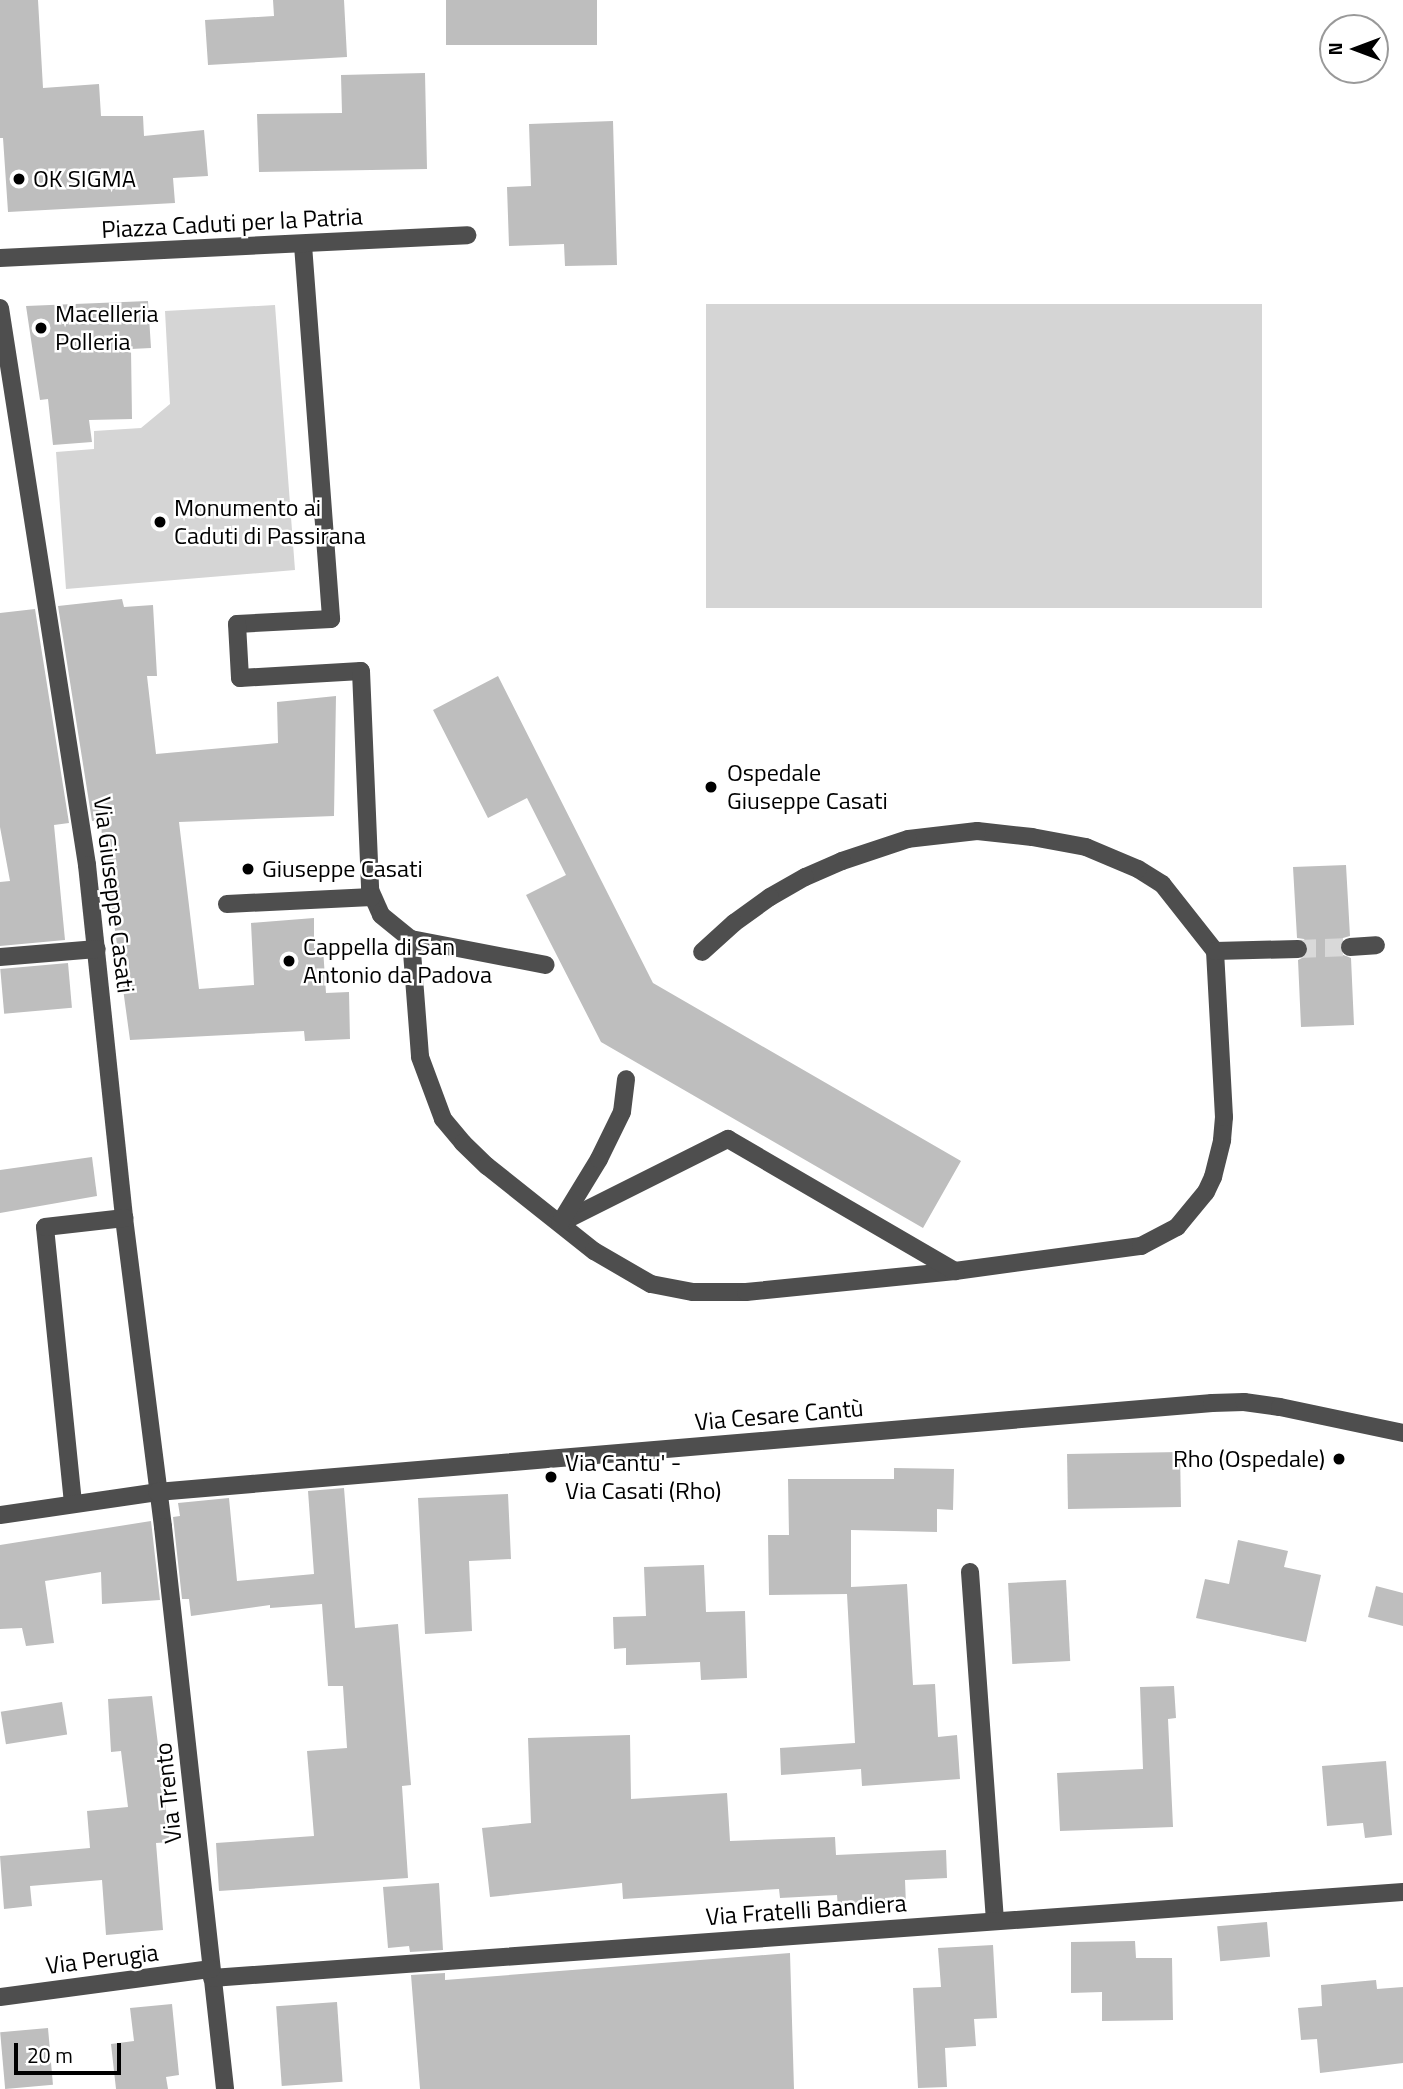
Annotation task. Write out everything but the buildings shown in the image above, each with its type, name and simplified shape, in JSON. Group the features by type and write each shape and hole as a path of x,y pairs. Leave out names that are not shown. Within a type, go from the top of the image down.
{"street":[{"name":"Piazza Caduti per la Patria","path":"0,258 467,235"},
{"path":"303,245 331,619 237,624 240,678 361,671 372,897 381,915 411,939 546,965"},
{"name":"Via Giuseppe Casati","path":"0,308 88,865 124,1218 157,1492"},
{"path":"411,939 420,1057 443,1119 486,1166 594,1251 651,1284 693,1292 746,1292 956,1271 1141,1246 1166,1235 1189,1216 1213,1177 1222,1140 1215,951 1162,884 1138,869 1086,847 977,831 908,839 842,861 770,897 734,923 702,952"},
{"path":"227,904 372,897"},
{"path":"1350,947 1376,945"},
{"path":"0,957 97,949"},
{"path":"1215,951 1298,949"},
{"path":"560,1223 599,1159 622,1112 626,1079"},
{"path":"560,1223 728,1139 956,1271"},
{"path":"73,1503 45,1227 124,1218"},
{"name":"Via Cesare Cantù","path":"0,1515 157,1492 1212,1403 1244,1402 1280,1407 1403,1433"},
{"name":"Via Trento","path":"157,1492 225,2089"},
{"path":"970,1572 995,1920"},
{"name":"Via Fratelli Bandiera","path":"212,1974 1403,1892"},
{"name":"Via Perugia","path":"0,1997 212,1974"}],"shaded area":[{"path":"706,304 1262,304 1262,608 706,608"},
{"path":"275,305 295,570 66,589 56,452 94,449 94,431 141,428 170,404 165,311"}],"tunnel":[{"path":"1298,949 1350,947"}],"place":[{"name":"OK SIGMA","path":"19,179"},
{"name":"Macelleria Polleria","path":"41,328"},
{"name":"Monumento ai Caduti di Passirana","path":"160,522"},
{"name":"Ospedale Giuseppe Casati","path":"711,787"},
{"name":"Giuseppe Casati","path":"248,869"},
{"name":"Cappella di San Antonio da Padova","path":"289,961"},
{"name":"Rho (Ospedale)","path":"1339,1459"},
{"name":"Via Cantu' - Via Casati (Rho)","path":"551,1477"}]}
